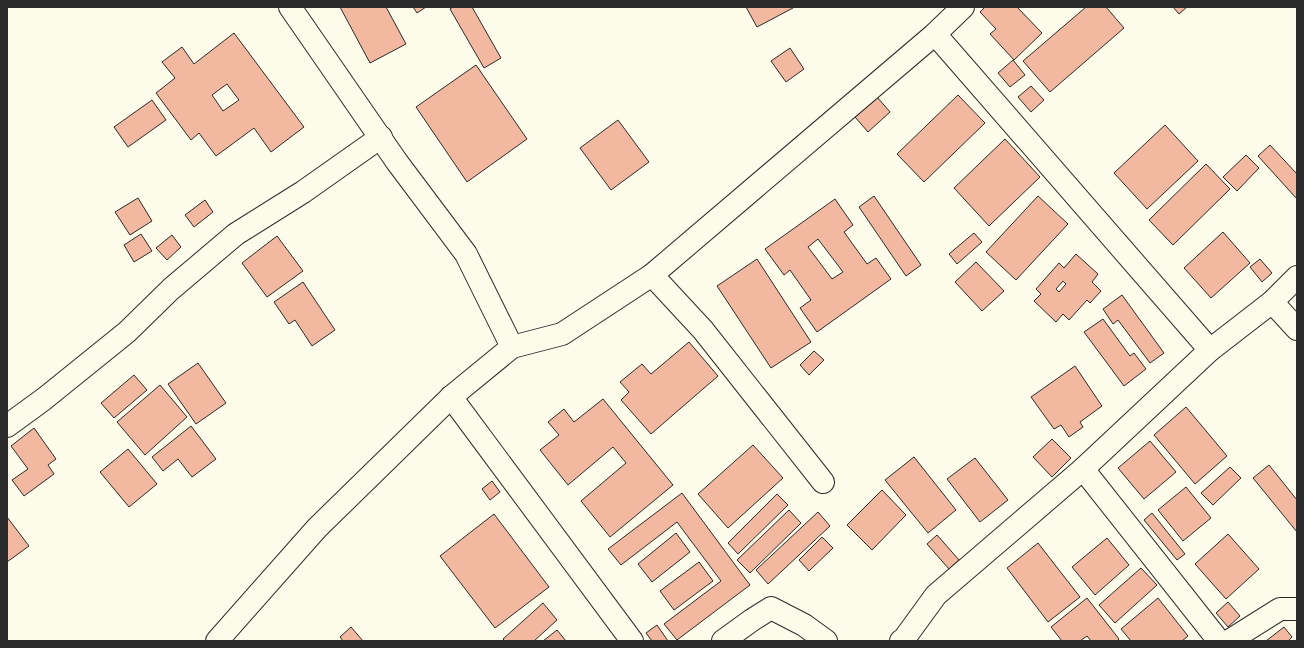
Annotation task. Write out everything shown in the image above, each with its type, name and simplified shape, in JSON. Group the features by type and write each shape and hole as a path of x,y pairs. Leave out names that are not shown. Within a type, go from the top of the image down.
{"street":[{"path":"290,7 381,138 466,254 512,347"},
{"path":"217,641 317,528 451,397 512,347 562,334 652,275 936,34 963,7"},
{"path":"936,34 1210,350"},
{"path":"7,426 44,399 127,332 171,289 236,234 303,192 381,138"},
{"path":"652,275 703,330 822,482"},
{"path":"901,641 936,595 1083,469 1210,350 1272,302 1297,277"},
{"path":"1272,302 1297,329"},
{"path":"451,397 632,641"},
{"path":"1083,469 1219,641"},
{"path":"723,641 771,608 804,625 826,641"},
{"path":"1229,641 1280,609 1297,609"}],"building":[{"path":"340,7 386,7 406,44 370,63"},
{"path":"413,7 426,7 417,13"},
{"path":"453,7 472,7 501,58 484,68 450,9"},
{"path":"746,7 792,7 793,8 757,27"},
{"path":"985,7 1017,7 1042,33 1014,60 990,34 996,29 980,12"},
{"path":"1086,7 1106,7 1124,28 1050,92 1023,61"},
{"path":"1173,7 1187,7 1179,14"},
{"path":"234,33 304,127 271,152 254,128 216,156 199,133 191,140 156,93 175,78 162,62 182,47 194,64","holes":["227,84 239,100 223,111 212,95"]},
{"path":"790,48 804,69 786,82 771,61"},
{"path":"1013,60 1025,75 1010,87 998,73"},
{"path":"476,65 527,139 467,182 416,107"},
{"path":"1031,86 1044,100 1031,112 1018,97"},
{"path":"958,95 985,123 924,182 897,154"},
{"path":"877,97 890,112 868,132 855,117"},
{"path":"152,100 166,120 128,147 114,127"},
{"path":"618,120 649,162 611,190 580,148"},
{"path":"1165,125 1198,161 1147,209 1114,173"},
{"path":"1005,139 1040,177 989,226 954,188"},
{"path":"1270,145 1297,174 1297,199 1258,156"},
{"path":"1246,155 1259,168 1237,191 1223,177"},
{"path":"1206,164 1230,189 1173,245 1149,220"},
{"path":"874,196 921,265 906,276 859,207"},
{"path":"1038,196 1068,224 1016,280 986,252"},
{"path":"138,198 152,221 130,235 115,212"},
{"path":"835,199 853,225 844,232 867,264 876,258 891,279 817,332 800,308 811,300 790,270 784,275 765,249","holes":["818,239 843,272 832,279 808,247"]},
{"path":"205,200 213,212 194,227 185,215"},
{"path":"1223,232 1250,263 1211,298 1184,268"},
{"path":"974,233 982,242 957,264 949,254"},
{"path":"141,234 152,251 134,262 124,245"},
{"path":"172,235 181,247 167,260 156,248"},
{"path":"277,236 303,271 267,297 242,263"},
{"path":"1076,254 1098,274 1092,282 1101,291 1090,303 1087,300 1069,320 1063,314 1056,322 1034,301 1041,294 1036,289 1059,263 1064,268","holes":["1063,281 1066,284 1059,292 1056,289"]},
{"path":"757,259 811,342 771,368 717,286"},
{"path":"1260,259 1272,273 1262,282 1250,267"},
{"path":"976,262 1004,291 982,311 955,282"},
{"path":"303,282 335,330 312,346 295,320 289,324 274,302"},
{"path":"1122,295 1164,353 1150,363 1118,320 1113,324 1103,309"},
{"path":"1103,319 1130,356 1134,353 1146,369 1124,386 1084,332"},
{"path":"689,342 718,376 651,434 621,400 629,392 620,382 642,364 651,374"},
{"path":"814,351 824,360 809,375 800,365"},
{"path":"198,363 226,403 196,424 168,384"},
{"path":"1075,366 1102,406 1080,422 1083,427 1069,437 1061,425 1054,429 1031,397"},
{"path":"134,375 147,390 114,418 101,403"},
{"path":"160,385 187,417 145,455 117,422"},
{"path":"603,399 673,485 610,537 581,501 626,463 613,447 568,485 540,450 559,435 548,422 564,409 574,422"},
{"path":"1186,407 1227,456 1195,484 1154,435"},
{"path":"191,426 216,459 192,477 178,459 163,471 152,457"},
{"path":"34,428 56,459 48,465 54,474 24,496 12,480 28,469 11,446"},
{"path":"1052,439 1071,458 1052,477 1033,457"},
{"path":"1150,441 1176,472 1144,499 1118,468"},
{"path":"753,445 783,478 728,528 698,494"},
{"path":"128,449 157,484 129,507 100,472"},
{"path":"914,457 956,510 928,533 885,480"},
{"path":"975,458 1008,500 980,522 947,479"},
{"path":"1269,465 1297,500 1297,532 1253,478"},
{"path":"1230,467 1241,478 1213,505 1201,493"},
{"path":"492,481 500,492 490,500 482,489"},
{"path":"1186,487 1211,518 1183,541 1158,510"},
{"path":"882,490 906,515 872,550 847,525"},
{"path":"682,493 750,585 677,640 664,624 721,581 677,522 621,565 608,549"},
{"path":"777,494 788,505 738,554 728,543"},
{"path":"789,510 801,523 750,573 737,560"},
{"path":"818,512 830,526 768,584 756,570"},
{"path":"1152,513 1185,554 1177,560 1144,520"},
{"path":"494,514 549,587 495,628 440,556"},
{"path":"7,517 29,546 7,562"},
{"path":"676,533 690,552 652,582 638,564"},
{"path":"1228,534 1259,569 1226,599 1195,564"},
{"path":"937,535 959,560 949,569 927,544"},
{"path":"822,537 833,548 809,571 799,560"},
{"path":"1107,538 1129,565 1095,595 1072,567"},
{"path":"1038,543 1080,597 1048,622 1007,568"},
{"path":"699,562 713,581 674,610 660,591"},
{"path":"1141,568 1157,585 1115,623 1099,605"},
{"path":"1087,598 1119,639 1117,641 1091,641 1087,636 1080,641 1062,641 1051,627"},
{"path":"1158,598 1188,636 1182,641 1131,641 1121,629"},
{"path":"1228,602 1240,616 1228,627 1216,613"},
{"path":"543,603 557,620 534,641 505,641 503,639"},
{"path":"657,625 668,641 652,641 646,633"},
{"path":"351,627 363,641 343,641 340,637"},
{"path":"1284,627 1292,637 1288,641 1266,641"},
{"path":"557,630 566,641 543,641"}]}
